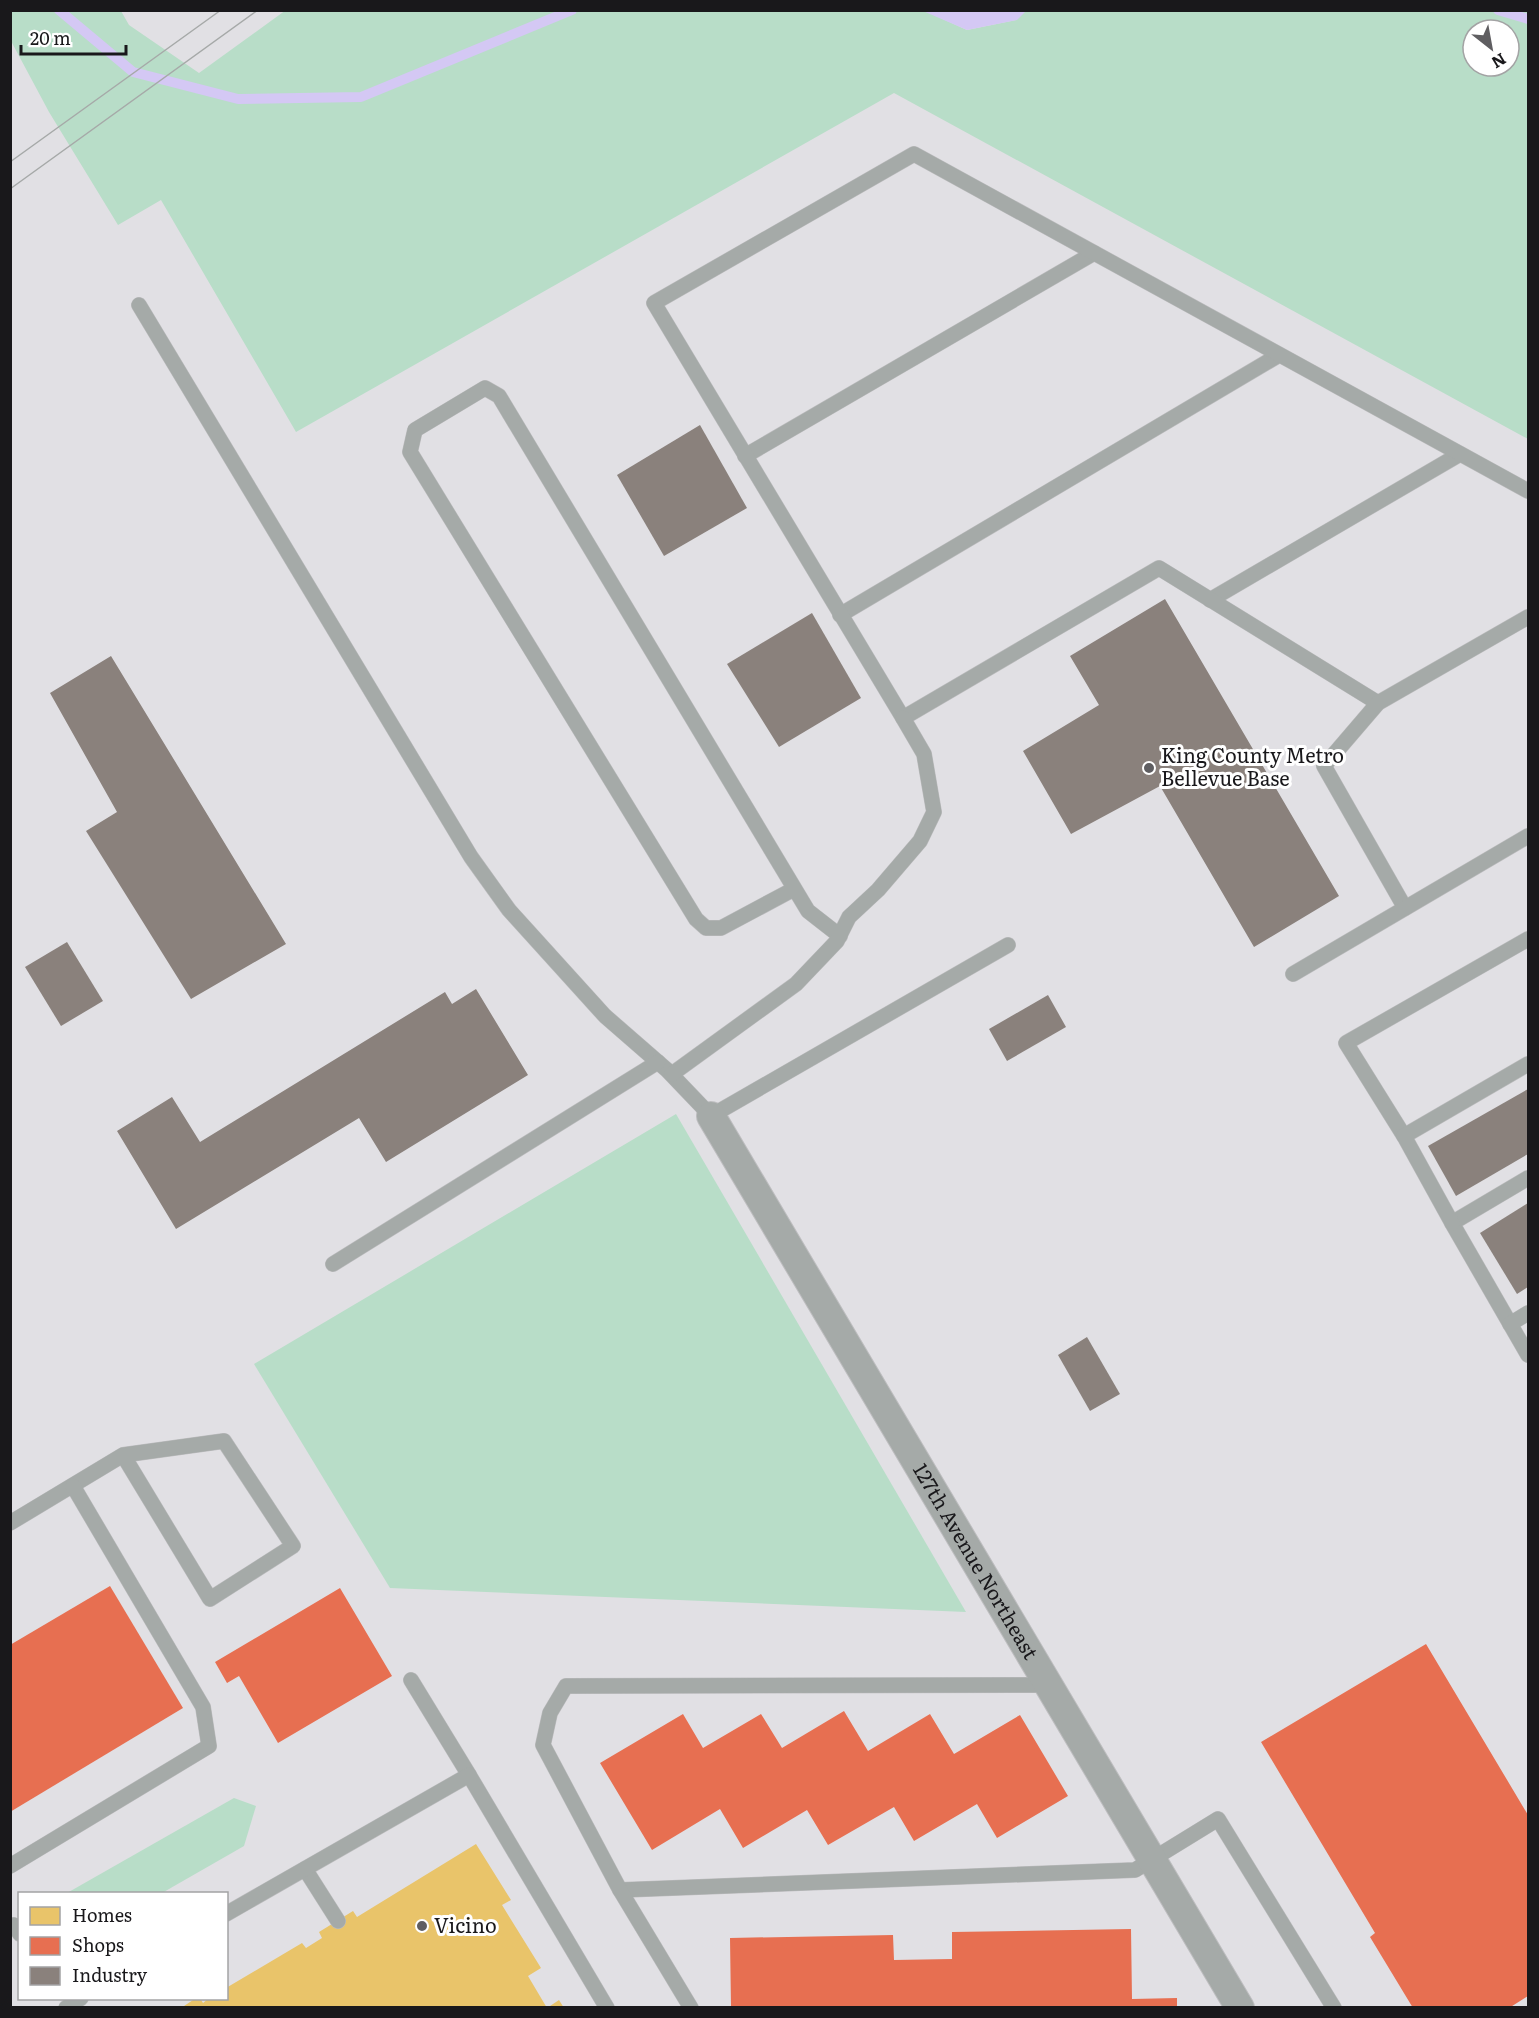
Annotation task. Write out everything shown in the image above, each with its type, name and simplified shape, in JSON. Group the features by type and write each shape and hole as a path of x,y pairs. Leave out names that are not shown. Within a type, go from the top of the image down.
{"street":[{"name":"127th Avenue Northeast","path":"711,1116 1240,2007"}],"lane":[{"path":"672,1074 796,984 840,936 849,916 878,890 920,841 934,812 924,754 654,303 914,154 1528,491"},
{"path":"746,456 1094,253"},
{"path":"139,305 471,857 509,910 605,1016 672,1074 711,1116 1008,945"},
{"path":"840,615 1279,355"},
{"path":"794,889 721,928 706,928 696,919 410,453 415,430 485,388 500,396 794,889 808,911 840,936"},
{"path":"1210,600 1460,454"},
{"path":"903,718 1159,568 1378,703"},
{"path":"1404,908 1324,766 1378,703 1528,617"},
{"path":"1293,974 1528,836"},
{"path":"1528,939 1346,1043 1404,1136 1528,1355"},
{"path":"333,1264 658,1062"},
{"path":"1404,1136 1528,1064"},
{"path":"1452,1223 1528,1178"},
{"path":"1510,1324 1528,1313"},
{"path":"10,1523 123,1455 224,1441 293,1546 210,1599 123,1455"},
{"path":"10,1866 209,1746 203,1707 73,1486"},
{"path":"411,1680 607,2007"},
{"path":"691,2007 620,1890 543,1745 550,1713 566,1686 1048,1685"},
{"path":"228,1913 469,1775"},
{"path":"620,1890 1135,1870 1218,1819 1334,2007"},
{"path":"305,1869 338,1921"}],"green space":[{"path":"286,10 923,10 967,30 1016,20 1026,10 1528,11 1528,439 894,93 296,432 161,200 118,225 49,112 11,41 10,11 121,11 129,25 199,73"},
{"path":"676,1114 966,1612 390,1588 254,1364"},
{"path":"234,1798 256,1806 244,1846 164,1892 69,1892"}],"shaded area":[{"path":"1026,10 1017,20 967,30 923,11"}],"building: Homes":[{"name":"Vicino","path":"476,1844 511,1900 502,1905 541,1968 528,1976 547,2008 181,2008 193,2000 201,2000 203,2003 207,2000 228,2000 228,1987 302,1943 306,1948 322,1938 319,1932 353,1911 357,1917"},
{"path":"559,2000 564,2008 547,2008"}],"building: Shops":[{"path":"110,1586 183,1708 10,1812 10,1645"},
{"path":"340,1588 392,1676 278,1743 239,1676 227,1683 215,1662"},
{"path":"1426,1644 1528,1815 1528,1996 1509,2008 1413,2008 1370,1937 1375,1933 1261,1742"},
{"path":"844,1711 868,1751 930,1714 954,1754 1020,1715 1068,1796 997,1838 977,1804 914,1841 894,1807 828,1845 807,1810 743,1848 720,1809 652,1850 600,1763 683,1714 703,1748 761,1714 782,1748"},
{"path":"1131,1929 1132,1999 1177,1998 1177,2008 731,2007 730,1938 893,1935 894,1960 952,1959 952,1932"}],"building: Industry":[{"path":"700,425 747,508 664,556 617,475"},
{"name":"King County Metro Bellevue Base","path":"1165,599 1339,896 1254,947 1160,786 1071,834 1023,751 1099,705 1070,656"},
{"path":"812,613 861,698 779,747 727,664"},
{"path":"111,656 286,944 191,999 86,831 117,812 50,693"},
{"path":"67,942 103,1001 61,1026 25,967"},
{"path":"476,989 528,1075 386,1162 359,1118 176,1229 117,1131 172,1097 200,1142 445,992 452,1004"},
{"path":"1048,995 1066,1027 1007,1061 989,1029"},
{"path":"1528,1089 1528,1154 1456,1196 1428,1146"},
{"path":"1528,1203 1528,1287 1517,1294 1480,1233"},
{"path":"1087,1337 1120,1394 1090,1411 1058,1355"}],"waterway":[{"path":"59,10 133,72 238,99 361,97 572,10"},
{"path":"1498,10 1528,19"}],"tram line":[{"path":"10,162 221,10"},
{"path":"10,189 258,10"}],"place":[{"name":"King County Metro Bellevue Base","path":"1149,768"},
{"name":"Vicino","path":"422,1926"}]}
